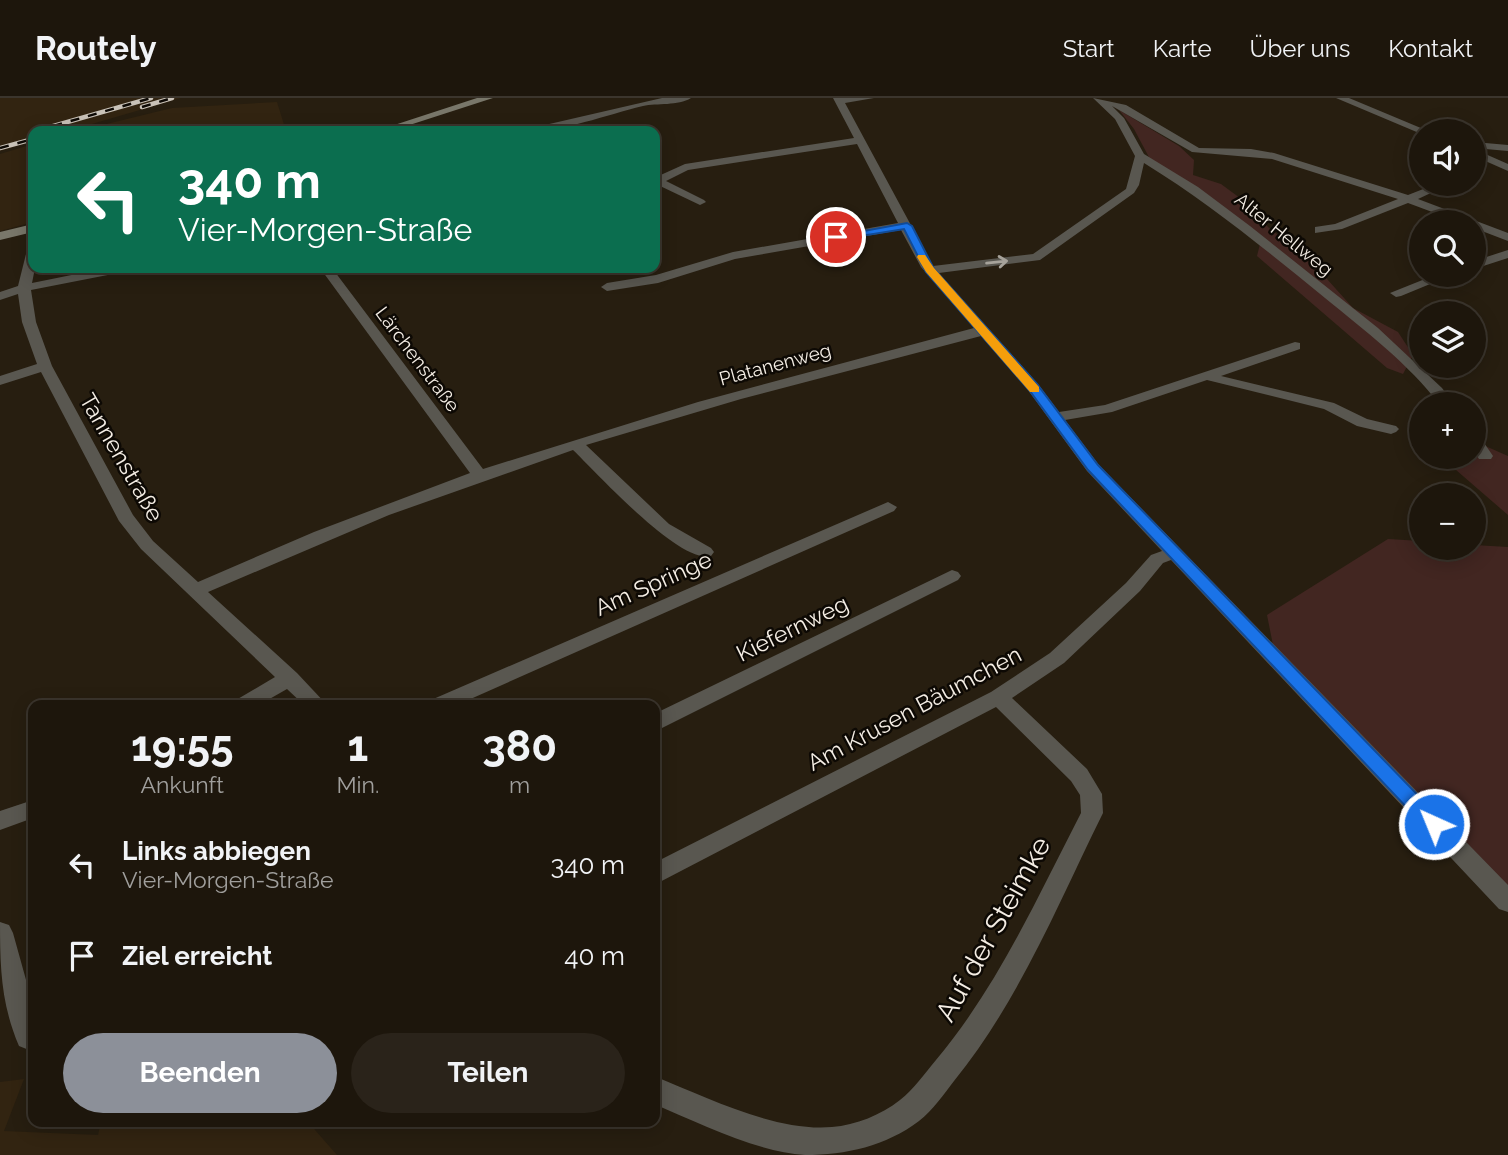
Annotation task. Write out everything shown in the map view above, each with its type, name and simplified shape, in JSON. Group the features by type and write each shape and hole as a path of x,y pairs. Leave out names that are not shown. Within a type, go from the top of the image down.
{"street":[{"path":"397,126 488,98"},
{"path":"550,126 592,118 644,103 686,98"},
{"path":"869,98 839,100 930,270 1033,387 1093,468 1508,901"},
{"path":"1340,98 1409,125"},
{"path":"1102,100 1122,107 1196,150 1262,153 1409,199 1508,237"},
{"name":"Alter Hellweg","path":"1102,100 1119,118 1140,156 1194,190 1246,228 1373,331 1438,392"},
{"path":"660,180 699,164 860,140"},
{"path":"1486,146 1508,148"},
{"path":"930,270 1036,257 1130,191 1140,156"},
{"path":"1486,158 1508,168"},
{"path":"660,184 700,202"},
{"path":"1319,230 1338,228 1416,196"},
{"path":"607,287 658,279 733,257 887,227 907,226"},
{"path":"0,236 28,229"},
{"path":"1486,261 1508,254"},
{"name":"Tannenstraße","path":"28,271 24,288 29,322 45,366 125,517 147,545 312,700"},
{"path":"0,296 24,288 98,273"},
{"name":"Lärchenstraße","path":"330,273 479,474"},
{"path":"1396,293 1413,287"},
{"name":"Platanenweg","path":"196,590 307,539 479,474 702,405 964,334 985,331"},
{"path":"1053,417 1107,408 1294,346"},
{"path":"0,381 45,366"},
{"path":"1208,376 1329,406 1362,423 1391,429"},
{"path":"577,444 663,528 705,552"},
{"name":"Am Springe","path":"449,700 888,507"},
{"name":"Am Krusen Bäumchen","path":"660,871 998,697 1065,652 1133,587 1157,559 1172,553"},
{"name":"Kiefernweg","path":"660,721 952,576"},
{"path":"252,700 290,678"},
{"name":"Auf der Steimke","path":"660,1092 791,1139 841,1141 876,1128 910,1110 960,1054 997,998 1091,813 1091,794 1079,775 998,697"},
{"path":"0,821 28,811"},
{"path":"0,933 28,1033"}],"shaded area":[{"path":"0,98 181,98 85,126 28,126 28,143 0,151"},
{"path":"277,102 284,126 98,126 172,108"},
{"path":"1119,110 1179,146 1194,160 1193,175 1221,184 1244,201 1269,228 1310,260 1353,308 1398,332 1409,349 1409,363 1403,374 1387,368 1257,256 1262,236 1151,161 1134,129"},
{"path":"28,146 28,223 0,231 0,154"},
{"path":"1486,446 1508,456 1508,515 1486,496 1486,483 1471,483 1455,469 1486,469"},
{"path":"1388,539 1409,540 1409,560 1486,560 1486,546 1508,547 1508,892 1273,645 1267,615"},
{"path":"24,1079 4,1131 98,1135 100,1127 312,1127 337,1155 0,1155 0,1082"}],"railway":[{"path":"53,126 151,98"},
{"path":"142,107 172,98"},
{"path":"0,148 28,140"}],"slow traffic":[{"path":"922,257 930,270 1035,389"}],"route":[{"path":"836,237 907,226 925,264 1033,387 1093,468 1434,824"}]}
